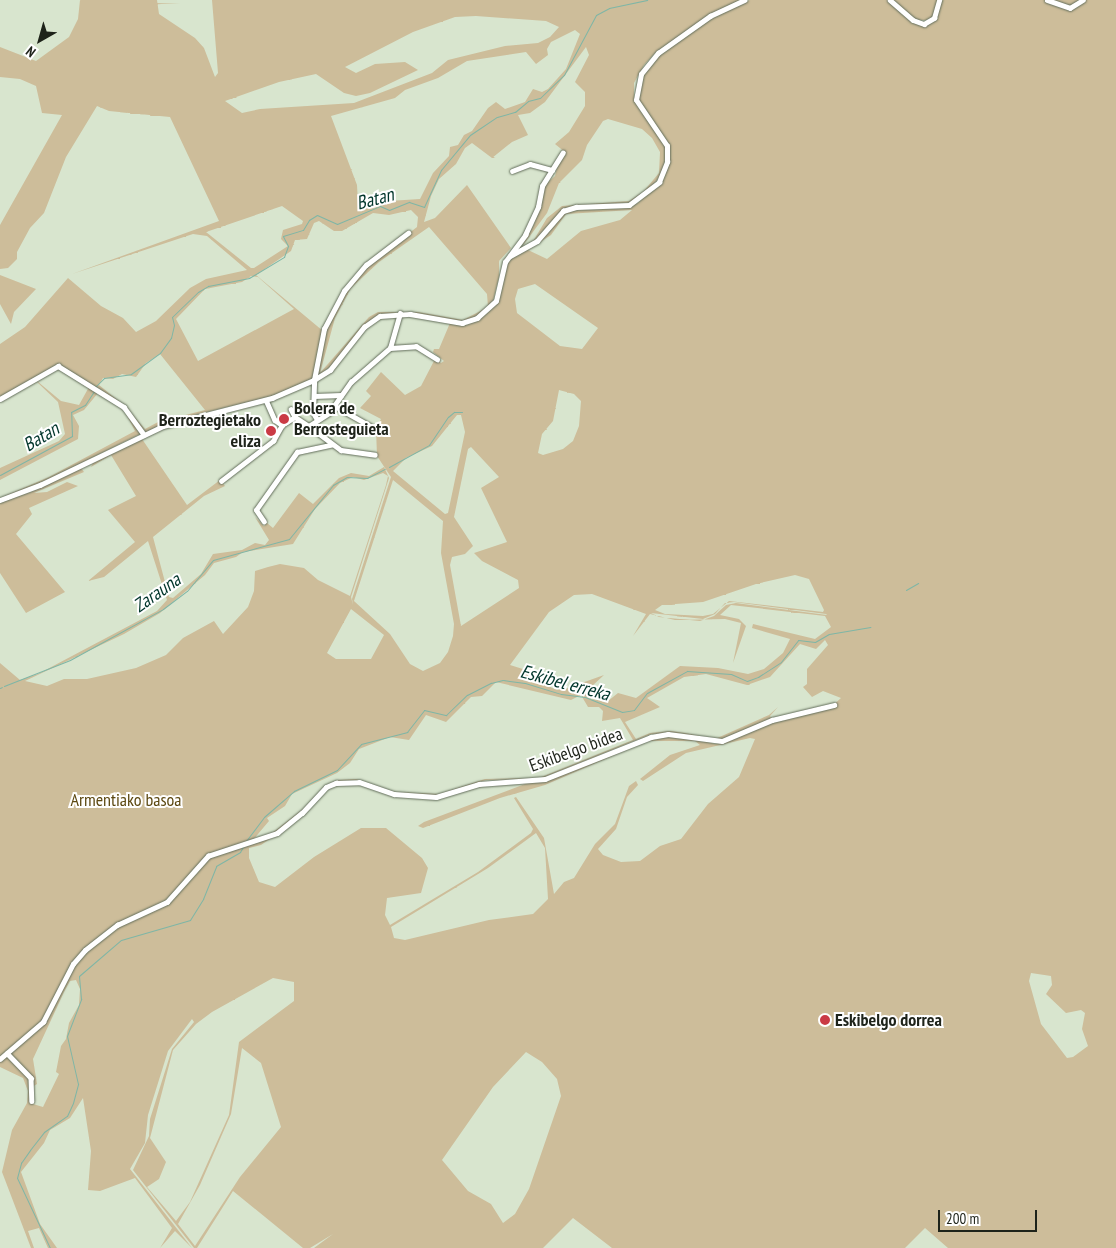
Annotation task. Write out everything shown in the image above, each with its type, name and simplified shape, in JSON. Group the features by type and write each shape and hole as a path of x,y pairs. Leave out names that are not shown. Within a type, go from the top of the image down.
{"street":[{"path":"508,257 538,241 563,211 576,207 629,205 659,182 667,162 667,146 636,100 641,74 658,53 710,16 746,0"},
{"path":"890,0 913,20 924,24 934,18 939,0"},
{"path":"1047,0 1070,8 1083,0"},
{"path":"0,500 40,485 177,421 284,397 334,366 369,323 385,315 400,313 455,322 474,320 496,301 508,257 529,228 542,186 563,153"},
{"path":"512,171 530,164 552,170"},
{"path":"317,420 313,413 314,380 324,329 344,291 366,265 408,233"},
{"path":"390,348 400,313"},
{"path":"309,426 335,406 368,364 390,348 416,346 438,358"},
{"path":"0,399 58,366 98,389 124,407 144,435"},
{"path":"314,396 341,396"},
{"path":"266,400 275,420 282,425"},
{"path":"335,406 374,428"},
{"path":"291,409 295,417 331,445 352,453 375,456"},
{"path":"221,481 273,441 282,425 295,417"},
{"path":"264,522 256,510 297,452 331,445"},
{"name":"Eskibelgo bidea","path":"0,1059 43,1022 73,964 85,950 117,925 167,902 208,856 277,833 326,788 336,783 359,782 388,793 436,797 479,784 545,779 651,737 668,734 722,741 792,714 834,705"},
{"path":"7,1053 31,1078 32,1101"}],"green space":[{"name":"Armentiako basoa","path":"80,0 157,0 159,14 195,38 204,48 215,77 218,73 212,0 743,0 712,14 655,53 644,65 634,83 634,97 641,112 647,115 637,95 642,76 651,62 716,14 750,0 888,0 915,23 924,26 931,23 931,20 916,20 892,0 1116,0 1116,1248 948,1248 925,1228 905,1248 612,1248 573,1218 543,1248 314,1248 333,1234 310,1248 303,1248 233,1191 197,1248 194,1248 133,1170 149,1136 150,1119 172,1049 194,1022 192,1019 168,1051 148,1115 145,1143 130,1169 192,1248 175,1231 160,1248 172,1228 135,1178 100,1191 88,1190 91,1151 83,1098 70,1118 50,1130 44,1143 21,1172 40,1224 57,1248 48,1248 39,1228 28,1231 34,1248 31,1248 2,1172 12,1130 27,1103 28,1091 23,1078 0,1067 0,663 20,680 38,674 157,611 167,600 148,541 104,577 88,581 135,542 108,510 136,496 111,455 91,467 93,463 142,439 187,505 220,480 225,486 204,496 153,537 169,597 173,598 201,574 213,554 242,550 255,543 265,545 269,540 255,517 264,526 267,523 273,528 299,493 313,504 339,478 351,473 369,476 384,467 389,478 351,597 353,605 352,599 391,477 377,456 376,429 381,419 360,408 371,396 366,391 381,372 405,395 421,386 435,359 441,363 444,361 433,352 434,349 439,349 450,323 467,325 495,305 504,271 512,256 537,244 567,211 625,208 638,203 660,182 668,162 665,159 662,173 654,184 633,202 564,209 532,243 547,218 562,206 629,201 643,192 659,173 660,152 652,138 642,129 608,119 603,121 587,145 582,160 559,183 547,213 521,248 534,224 544,186 555,176 558,164 566,153 555,144 569,132 585,106 585,92 575,82 589,55 586,47 545,102 530,113 518,115 528,135 512,142 492,158 472,143 465,148 456,164 439,179 431,196 424,222 435,218 467,185 511,248 499,261 499,277 492,305 472,319 457,321 398,312 376,316 359,332 335,363 316,377 327,326 345,293 367,266 417,227 418,217 411,210 389,215 373,213 342,231 334,231 319,221 314,223 307,239 295,240 291,251 256,275 323,331 312,380 278,395 173,420 146,432 123,405 60,365 0,397 0,344 25,327 68,278 101,306 123,318 136,332 156,321 190,288 206,279 247,270 207,236 193,234 72,274 219,221 170,117 109,111 97,106 66,157 44,213 30,228 17,252 17,259 8,268 0,269 0,225 62,115 42,113 36,86 20,79 0,77 0,47 36,61 69,37 78,19","holes":["476,16 546,21 559,27 550,37 538,43 505,46 448,60 432,73 354,103 260,109 242,113 225,101 279,82 316,74 344,93 356,96 370,93 418,70 405,62 375,64 356,73 345,67 413,32 455,17","575,30 580,34 566,69 548,89 542,92 533,89 525,102 505,109 496,102 488,108 472,131 464,135 458,145 450,147 449,156 433,173 420,199 358,203 357,185 331,116 395,98 405,90 438,78 467,61 526,52 536,64 548,55 547,49 551,42","282,206 303,221 302,224 283,230 281,239 288,246 254,268 251,268 206,232","632,210 620,220 581,231 547,259 528,250 551,235 566,214","429,227 487,294 488,307 463,320 418,312 378,312 369,317 320,373 335,318 351,288 379,262","251,276 258,277 294,309 198,361 176,319 205,289 242,282","535,284 598,328 582,349 560,346 517,313 515,299 518,289","160,354 205,410 158,422 145,429 125,406 99,385 103,378 113,379 122,374 136,377 146,363","559,390 574,394 581,401 579,426 573,441 563,449 543,455 538,453 542,434 553,421","457,415 461,415 465,432 448,513 445,514 393,471 406,458 432,446","471,447 499,477 481,488 507,542 474,553 482,561 518,580 519,588 461,626 450,565 452,557 465,554 473,546 454,517 468,449","383,473 388,476 350,596 318,580 304,568 280,564 268,567 255,571 254,591 248,607 223,634 214,621 183,638 166,655 136,668 87,679 64,679 47,686 25,681 124,634 160,613 205,575 214,563 236,557 243,552 293,544 315,509 340,483 353,477 364,480","393,480 443,521 441,553 454,624 453,636 448,652 440,663 423,671 410,664 390,634 354,601","795,575 809,579 824,610 823,612 729,601 727,603 734,602 827,615 736,603 726,605 714,616 704,619 725,619 741,623 733,663 746,626 739,619 720,615 731,605 825,616 831,627 815,639 753,624 752,628 790,639 783,653 764,669 748,674 718,668 680,666 636,698 618,693 608,701 591,699 591,687 604,675 562,690 552,688 526,670 510,665 549,612 574,595 592,594 646,614 633,636 650,614 656,615 651,613 703,619 715,614 721,608 713,614 703,616 665,614 655,610 662,605 703,602 756,584","351,609 384,635 371,659 336,659 327,653","825,640 828,645 807,669 807,684 803,687 812,697 823,691 841,698 831,707 773,721 715,744 682,735 651,736 540,781 483,782 444,795 485,783 525,784 424,822 418,826 423,828 500,798 545,785 647,741 695,741 700,745 670,755 640,779 643,781 686,753 750,738 755,739 739,777 708,804 681,839 660,846 640,861 621,862 603,855 598,849 616,829 627,797 638,785 636,781 629,786 615,824 595,844 574,878 564,882 554,894 544,838 516,797 514,798 533,829 531,833 478,872 390,925 385,915 387,898 421,893 428,868 422,858 386,828 361,828 314,857 275,887 259,882 249,858 249,848 261,845 295,820 273,836 257,843 246,844 274,833 303,810 322,789 303,809 272,833 252,841 269,821 267,818 285,806 292,794 337,773 350,763 359,749 390,737 409,740 426,715 446,722 471,697 482,696 496,682 571,700 581,695 588,707 599,707 603,711 602,721 620,718 633,740 539,778 485,779 439,794 395,792 356,779 338,780 329,785 340,781 356,780 393,793 438,795 486,780 542,778 651,734 680,733 711,741 728,738 772,719 770,716 778,707 769,715 715,739 671,731 650,733 636,739 625,722 660,707 647,698 684,677 706,674 747,685 770,677 800,644 816,649","536,833 545,848 548,899 533,914 489,920 405,940 394,938 391,927 488,868","1031,973 1051,976 1052,985 1046,994 1066,1013 1081,1010 1085,1013 1082,1029 1088,1046 1073,1057 1067,1058 1041,1024 1029,981","273,978 294,982 294,1001 239,1042 229,1115 190,1202 176,1221 147,1187 159,1179 166,1162 150,1138 173,1050 196,1024 212,1012","76,980 80,989 79,1005 69,1023 66,1039 61,1046 56,1072 59,1074 43,1107 33,1104 29,1089 37,1084 33,1059 64,992 70,981","242,1048 261,1063 281,1127 240,1177 195,1246 178,1224 200,1185 231,1114","526,1052 542,1062 557,1079 561,1096 529,1189 515,1214 503,1223 491,1204 468,1191 442,1160 493,1087"]},
{"path":"0,275 36,289 14,312 11,324 0,304"},
{"path":"56,368 62,368 121,406 141,432 35,486 0,498 49,477 135,431 124,410 98,393 84,410 73,415 79,426 78,439 0,480 0,468 59,441 65,434 58,402 37,382 0,401","holes":["56,370 63,370 89,387 79,405 61,401 37,381"]},
{"path":"81,468 84,472 34,493 47,492 67,482 78,486 29,508 32,514 16,534 65,592 26,613 0,573 0,502 31,492"},
{"path":"338,783 362,784 393,794 438,797 390,795 364,785 338,784 329,788"}],"waterway":[{"name":"Batan","path":"95,387 104,378 131,374 160,353 171,338 174,325 172,317 198,292 208,286 249,278 284,257 288,246 283,236 303,230 309,220 317,215 337,224 380,206 389,210 409,202 424,207 441,170 470,135 497,117 515,112 528,101 540,98 564,75 596,15 609,8 647,0"},
{"name":"Batan","path":"0,475 72,436 71,412 85,405 94,391"},
{"name":"Zarauna","path":"389,467 429,445 448,417 454,412 462,412"},
{"name":"Zarauna","path":"4,686 70,660 163,609 187,591 213,560 289,539 333,485 347,477 367,478 385,469"},
{"path":"906,590 918,583"},
{"name":"Eskibel erreka","path":"246,841 264,817 294,791 337,770 361,744 407,732 424,710 446,715 467,695 491,683 503,680 525,683 561,694 585,697 622,712 634,710 647,693 687,671 731,674 747,681 758,677 781,662 798,640 815,642 829,634 870,627"},
{"name":"Eskibel erreka","path":"50,1248 17,1178 21,1163 30,1150 44,1132 67,1116 73,1103 78,1084 67,1036 81,999 79,976 121,940 190,920 203,899 216,866 240,852 243,847"}],"place":[{"name":"Bolera de Berrosteguieta","path":"284,419"},
{"name":"Berroztegietako eliza","path":"271,431"},
{"name":"Eskibelgo dorrea","path":"825,1020"}]}
